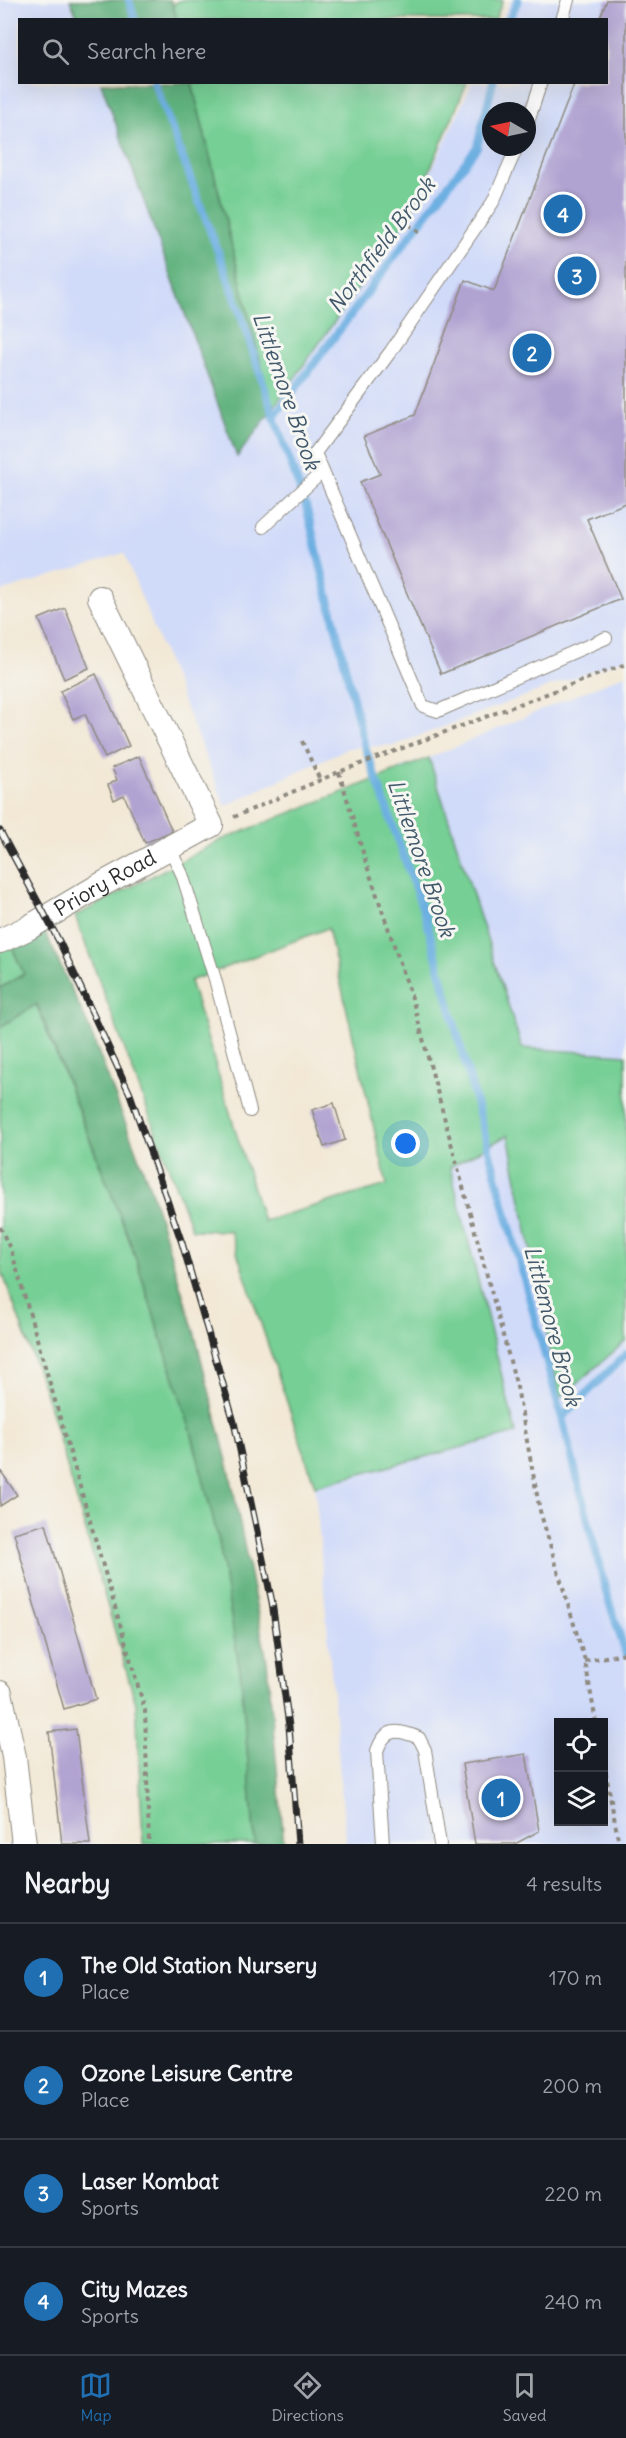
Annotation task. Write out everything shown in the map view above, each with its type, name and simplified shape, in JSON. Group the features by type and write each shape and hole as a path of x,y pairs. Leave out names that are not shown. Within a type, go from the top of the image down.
{"street":[{"path":"100,598 211,825"},
{"name":"Priory Road","path":"0,940 28,928 99,885 211,825"},
{"path":"0,1694 14,1757 24,1844"}],"lane":[{"path":"563,18 568,0"},
{"path":"534,102 540,84"},
{"path":"513,156 493,202 391,351 315,453 423,706 438,711 606,638"},
{"path":"263,527 322,472"},
{"path":"170,849 182,874 215,979 250,1111"},
{"path":"383,1844 377,1751 382,1738 392,1732 405,1732 419,1738 425,1750 440,1844"}],"path":[{"path":"401,219 420,233"},
{"path":"211,825 385,754 626,664"},
{"path":"302,741 320,780"},
{"path":"339,772 367,866 412,998 517,1387 540,1511 586,1661 595,1718"},
{"path":"0,1227 12,1253 145,1710 149,1844"},
{"path":"586,1661 626,1653"},
{"path":"605,1772 619,1844"}],"shaded area":[{"path":"0,0 70,0 78,18 18,18 18,84 101,84 237,456 412,212 472,84 608,84 608,18 502,18 511,0 626,0 626,658 395,745 348,748 225,806 124,553 0,592"},
{"path":"626,674 626,1844 346,1844 315,1486 230,1231 387,1185 329,928 398,768 429,758"}],"green space":[{"path":"70,0 171,0 177,18 78,18"},
{"path":"181,0 503,0 496,18 176,18 173,4"},
{"path":"101,84 192,84 272,410 237,457"},
{"path":"192,84 467,84 412,212 272,410"},
{"path":"429,758 522,1048 626,1055 626,1341 560,1398 508,1135 450,1167 516,1433 315,1486 230,1231 192,1230 75,916 221,840","holes":["328,928 387,1185 263,1221 190,981"]},
{"path":"45,932 88,1025 151,1190 194,1331 230,1473 267,1661 284,1844 255,1844 241,1678 219,1542 191,1431 131,1244 37,1004 0,1027 0,988 24,974 10,943"},
{"path":"10,943 24,974 0,988 0,949"},
{"path":"36,1004 131,1244 191,1431 219,1542 241,1678 255,1844 143,1844 136,1704 46,1394 0,1266 0,1027"}],"building":[{"path":"607,0 626,0 626,503 587,519 621,599 441,674 360,482 380,474 364,436 415,415 465,280 494,291 574,84 608,84 608,18 600,18"},
{"path":"65,608 89,668 64,679 39,619"},
{"path":"96,674 129,746 105,758 85,714 73,719 60,691"},
{"path":"139,756 172,831 145,843 124,795 114,800 108,785 117,780 112,768"},
{"path":"334,1103 345,1140 324,1147 312,1110"},
{"path":"0,1470 17,1495 0,1506"},
{"path":"46,1524 96,1699 64,1709 14,1533"},
{"path":"76,1729 90,1844 62,1844 49,1732"},
{"path":"526,1754 539,1831 515,1844 475,1844 462,1764"}],"waterway":[{"name":"Littlemore Brook","path":"129,0 134,18"},
{"name":"Northfield Brook","path":"510,18 518,0"},
{"name":"Littlemore Brook","path":"155,84 234,294 306,506 365,747 426,919 562,1418 607,1595 626,1654"},
{"name":"Northfield Brook","path":"274,417 477,147 493,84"},
{"path":"562,1418 626,1354"}],"railway":[{"path":"0,831 60,943 130,1094 182,1243 234,1422 272,1602 289,1726 298,1844"}],"place":[{"name":"City Mazes","path":"563,214"},
{"name":"Laser Kombat","path":"577,276"},
{"name":"Ozone Leisure Centre","path":"532,353"},
{"name":"The Old Station Nursery","path":"501,1798"}]}
